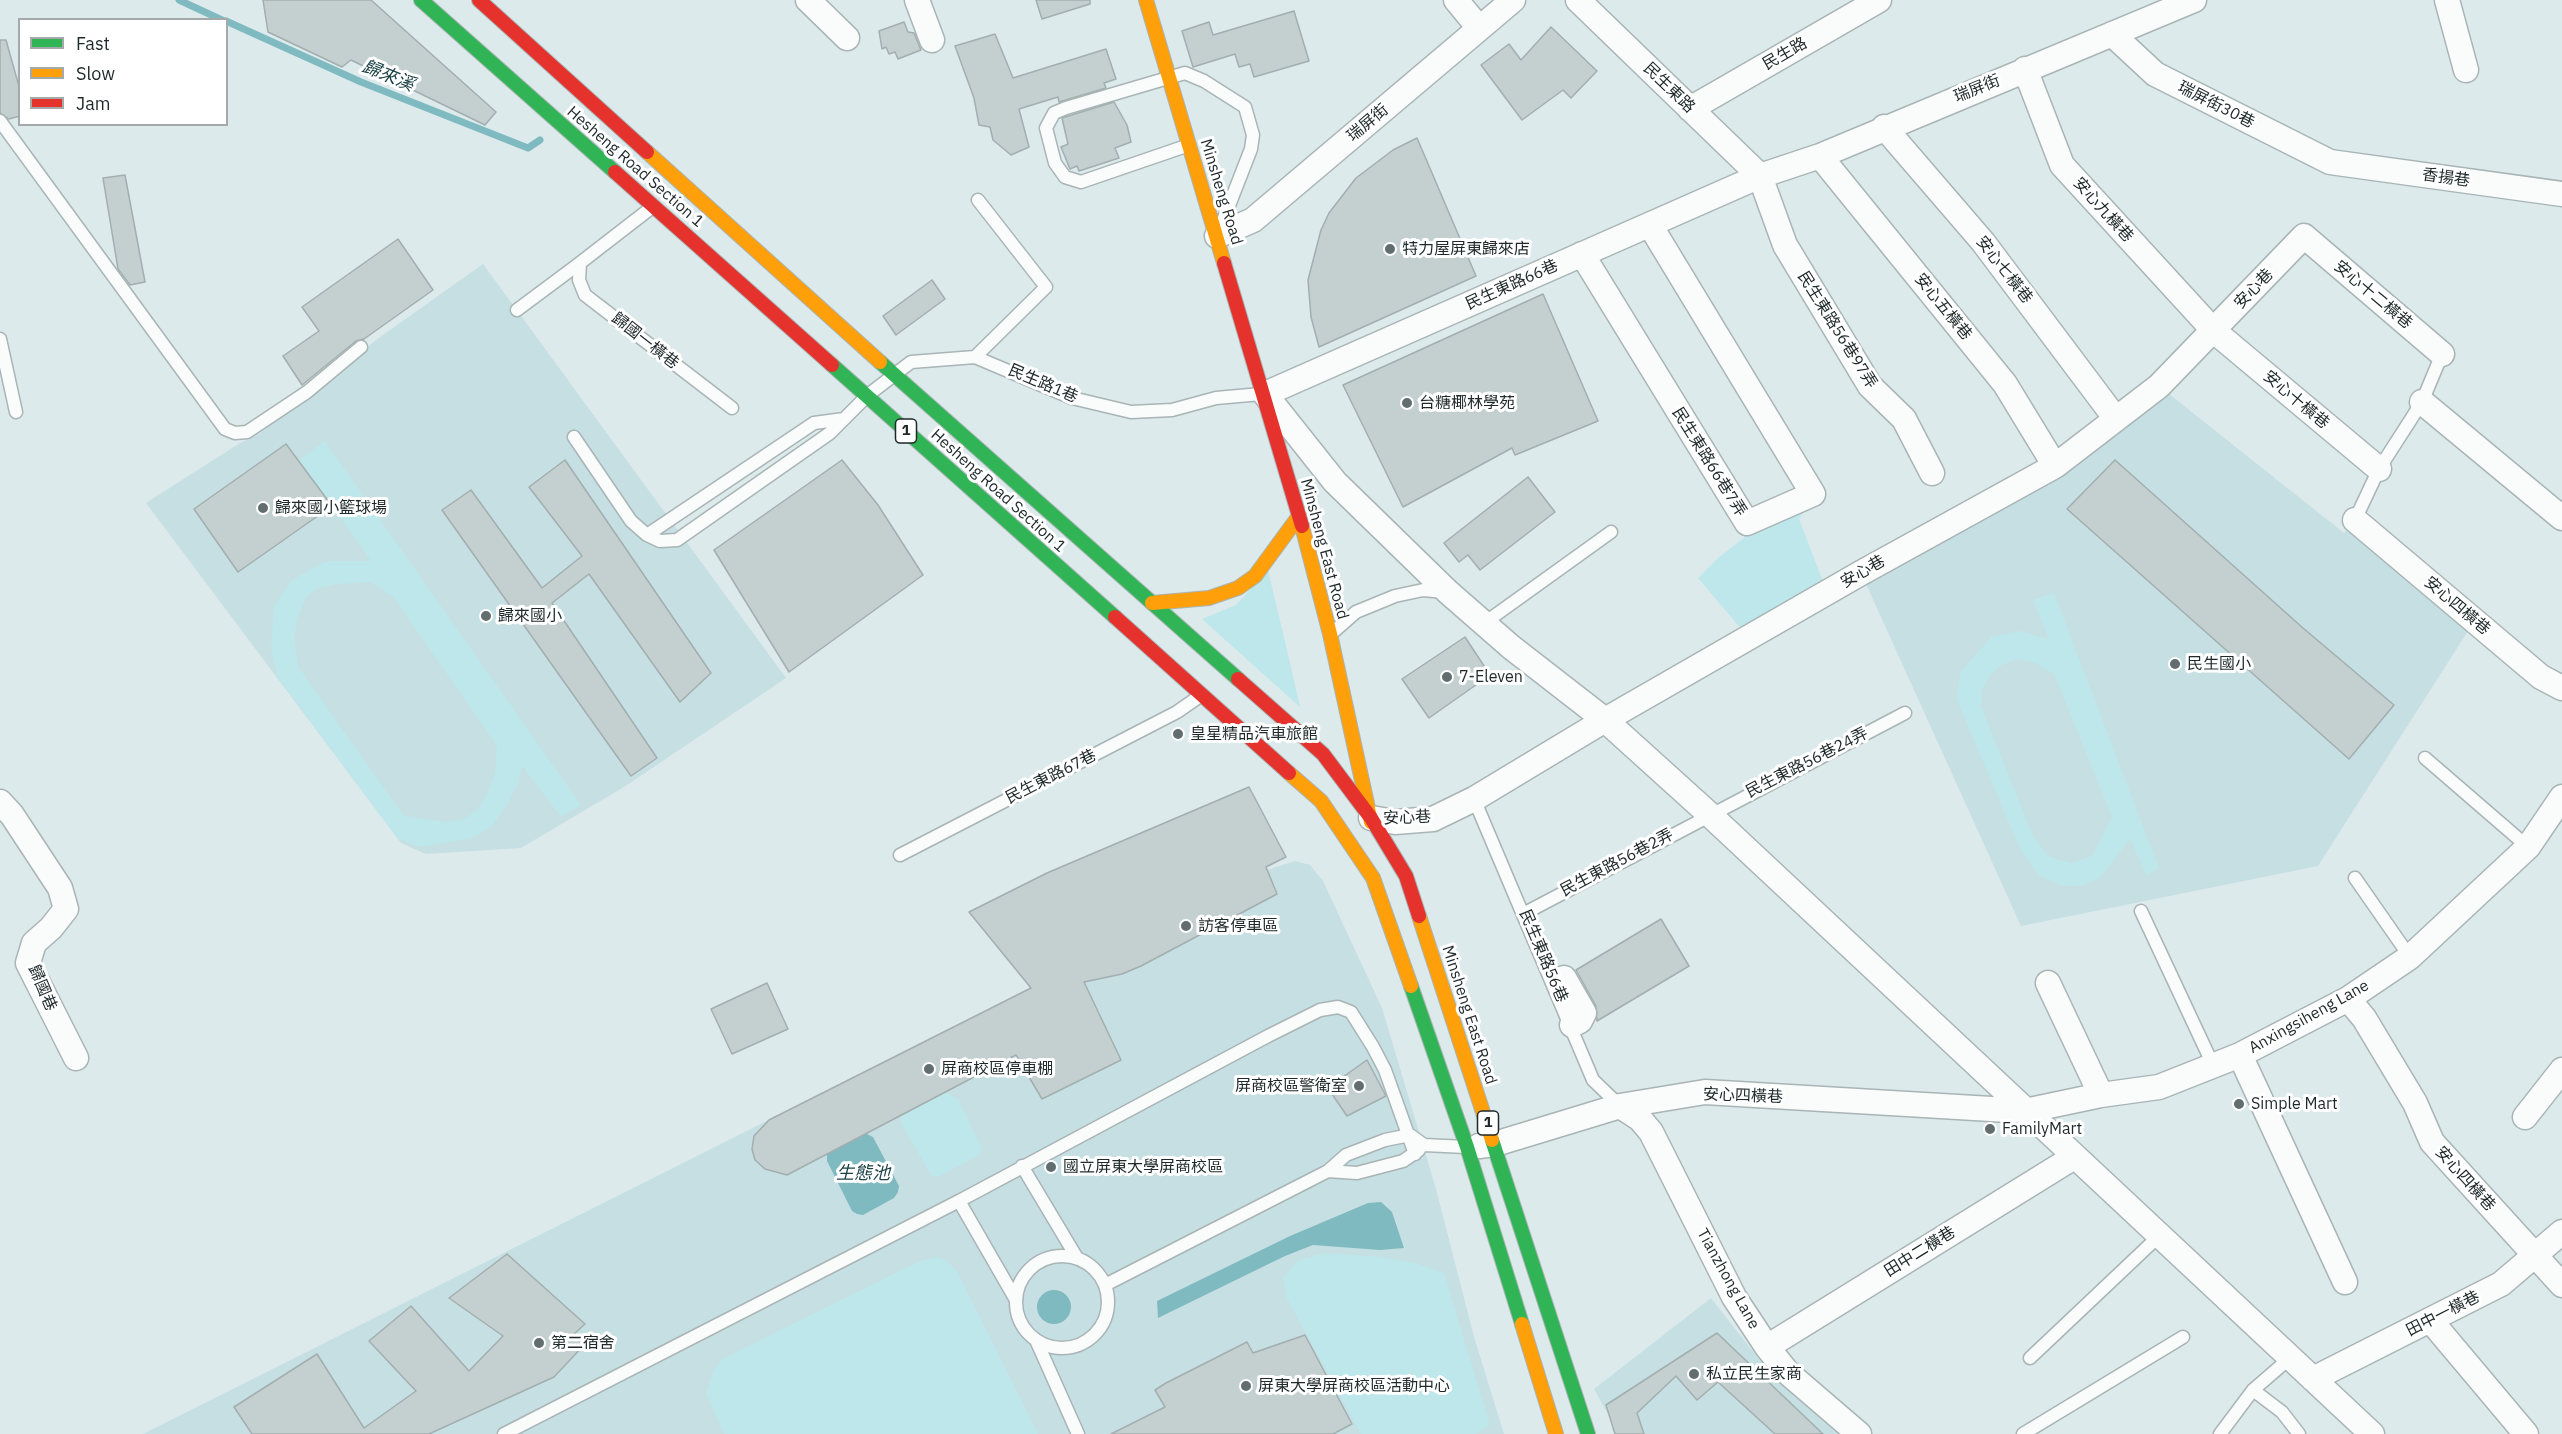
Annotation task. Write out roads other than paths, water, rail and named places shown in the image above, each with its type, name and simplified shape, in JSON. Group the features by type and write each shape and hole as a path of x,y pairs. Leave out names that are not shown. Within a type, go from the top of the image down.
{"main road":[{"name":"Hesheng Road Section 1","path":"421,0 655,205 1321,801 1373,878"},
{"name":"Hesheng Road Section 1","path":"479,0 894,374 1323,754 1372,838"},
{"name":"Minsheng Road","path":"1146,0 1265,394"},
{"name":"Minsheng East Road","path":"1265,394 1330,634 1372,838 1373,878 1467,1147 1556,1434"},
{"path":"1152,603 1209,598 1238,588 1255,576 1299,516"},
{"name":"Minsheng East Road","path":"1372,838 1406,876 1588,1434"}],"street":[{"path":"808,0 847,38"},
{"path":"917,0 932,40"},
{"path":"1456,0 1479,28"},
{"name":"瑞屏街","path":"1217,236 1253,220 1513,0"},
{"name":"民生東路","path":"1578,0 1760,176"},
{"name":"民生路","path":"1690,109 1879,0"},
{"name":"瑞屏街","path":"1760,176 1820,156 2112,34 2158,7 2194,0"},
{"path":"2447,0 2466,70"},
{"name":"瑞屏街30巷","path":"2112,34 2155,74 2330,162"},
{"name":"安心九橫巷","path":"2025,69 2062,165 2214,331"},
{"name":"安心七橫巷","path":"1884,128 1983,242 2116,419"},
{"name":"安心五橫巷","path":"1820,156 2005,384 2055,466"},
{"name":"香揚巷","path":"2330,162 2562,194"},
{"name":"民生東路66巷","path":"1265,394 1760,176"},
{"name":"民生東路56巷97弄","path":"1760,176 1785,245 1870,386 1904,419 1932,473"},
{"name":"民生東路66巷7弄","path":"1582,254 1747,524 1813,494 1650,225"},
{"name":"安心巷","path":"1372,838 1395,822 1433,819 1474,799 1605,720 2055,466 2159,386 2304,236"},
{"name":"安心十二橫巷","path":"2304,236 2442,354"},
{"name":"安心十橫巷","path":"2214,331 2379,469"},
{"path":"1265,394 1335,482 1448,592 1483,624 1605,720 1709,814 2025,1112 2372,1434"},
{"path":"2422,402 2562,518"},
{"name":"安心四橫巷","path":"2355,520 2541,677 2562,688"},
{"name":"Anxingsiheng Lane","path":"2025,1112 2101,1095 2159,1087 2240,1055 2348,999 2409,957 2528,847 2562,797"},
{"name":"歸國巷","path":"0,802 12,815 60,888 66,909 51,928 34,943 28,963 76,1058"},
{"path":"1563,978 1583,1011 1583,1018 1572,1025"},
{"path":"2048,983 2101,1095"},
{"name":"安心四橫巷","path":"2348,999 2364,1018 2415,1103 2432,1142 2562,1285"},
{"path":"2240,1055 2345,1282"},
{"path":"2525,1117 2562,1070"},
{"name":"安心四橫巷","path":"1467,1147 1495,1144 1620,1106 1705,1092 2025,1112"},
{"name":"Tianzhong Lane","path":"1620,1106 1640,1119 1651,1132 1734,1297 1767,1347 1788,1373 1859,1434"},
{"name":"田中二橫巷","path":"1767,1347 2074,1157"},
{"name":"田中一橫巷","path":"2313,1379 2501,1284 2562,1232"},
{"path":"2431,1321 2526,1434"}],"lane":[{"path":"1190,144 1081,182 1065,177 1055,163 1046,129 1054,113 1185,72 1235,99 1245,107 1253,135 1251,149 1217,236"},
{"path":"0,121 225,429 235,433 247,432 307,392 361,347"},
{"path":"975,357 1046,287 978,200"},
{"path":"517,310 655,205"},
{"name":"歸國一橫巷","path":"580,263 579,280 585,295 732,408"},
{"path":"0,339 15,412"},
{"path":"2355,520 2379,469 2422,402 2442,354"},
{"name":"民生路1巷","path":"646,535 660,541 677,540 803,453 844,419 868,395 911,362 975,357 1072,398 1131,412 1172,410 1216,398 1265,394"},
{"path":"574,437 631,521 646,535 814,423 844,419"},
{"path":"1483,624 1611,532"},
{"path":"1330,634 1356,612 1395,596 1423,590 1448,592"},
{"name":"民生東路67巷","path":"900,855 1177,712 1201,695"},
{"name":"民生東路56巷24弄","path":"1709,814 1905,713"},
{"path":"2425,758 2528,847"},
{"name":"民生東路56巷","path":"1474,799 1525,913 1593,1080 1620,1106"},
{"name":"民生東路56巷2弄","path":"1525,913 1709,814"},
{"path":"2355,878 2409,957"},
{"path":"2141,911 2213,1065"},
{"path":"504,1434 959,1201 1320,1010 1338,1007 1351,1012 1362,1026 1385,1070 1410,1136 1419,1149"},
{"path":"1105,1285 1328,1171 1346,1155 1385,1140 1410,1136"},
{"path":"1328,1171 1357,1173 1403,1161 1419,1149 1467,1147"},
{"path":"1022,1166 1077,1258"},
{"path":"959,1201 1016,1300 1021,1322 1036,1340 1078,1434"},
{"path":"2030,1358 2160,1236"},
{"path":"1016,1300 1025,1273 1036,1263 1048,1257 1063,1255 1077,1258 1089,1265 1105,1285 1107,1312 1101,1326 1091,1338 1077,1345 1062,1348 1036,1340"},
{"path":"2023,1434 2183,1337"},
{"path":"2220,1434 2253,1390 2290,1358"},
{"path":"2253,1390 2282,1412 2299,1434"}],"water":[{"name":"生態池","path":"867,1134 873,1137 899,1186 894,1198 863,1215 852,1211 827,1161 827,1154 831,1149 857,1135"},
{"path":"1381,1202 1392,1212 1404,1248 1380,1250 1313,1245 1285,1256 1158,1318 1157,1301 1290,1236 1368,1203"},
{"path":"1054,1290 1066,1295 1071,1307 1066,1319 1054,1324 1042,1319 1037,1307 1042,1295"}],"waterway":[{"name":"歸來溪","path":"179,0 218,18"},
{"name":"歸來溪","path":"228,22 361,82 528,148 540,140"}],"place":[{"name":"特力屋屏東歸來店","path":"1390,249"},
{"name":"台糖椰林學苑","path":"1407,403"},
{"name":"歸來國小籃球場","path":"263,508"},
{"name":"歸來國小","path":"486,616"},
{"name":"民生國小","path":"2175,664"},
{"name":"7-Eleven","path":"1447,677"},
{"name":"皇星精品汽車旅館","path":"1178,734"},
{"name":"訪客停車區","path":"1186,926"},
{"name":"屏商校區停車棚","path":"929,1069"},
{"name":"屏商校區警衛室","path":"1359,1086"},
{"name":"Simple Mart","path":"2239,1104"},
{"name":"FamilyMart","path":"1990,1129"},
{"name":"國立屏東大學屏商校區","path":"1051,1167"},
{"name":"第二宿舍","path":"539,1343"},
{"name":"私立民生家商","path":"1694,1374"},
{"name":"屏東大學屏商校區活動中心","path":"1246,1386"}]}
